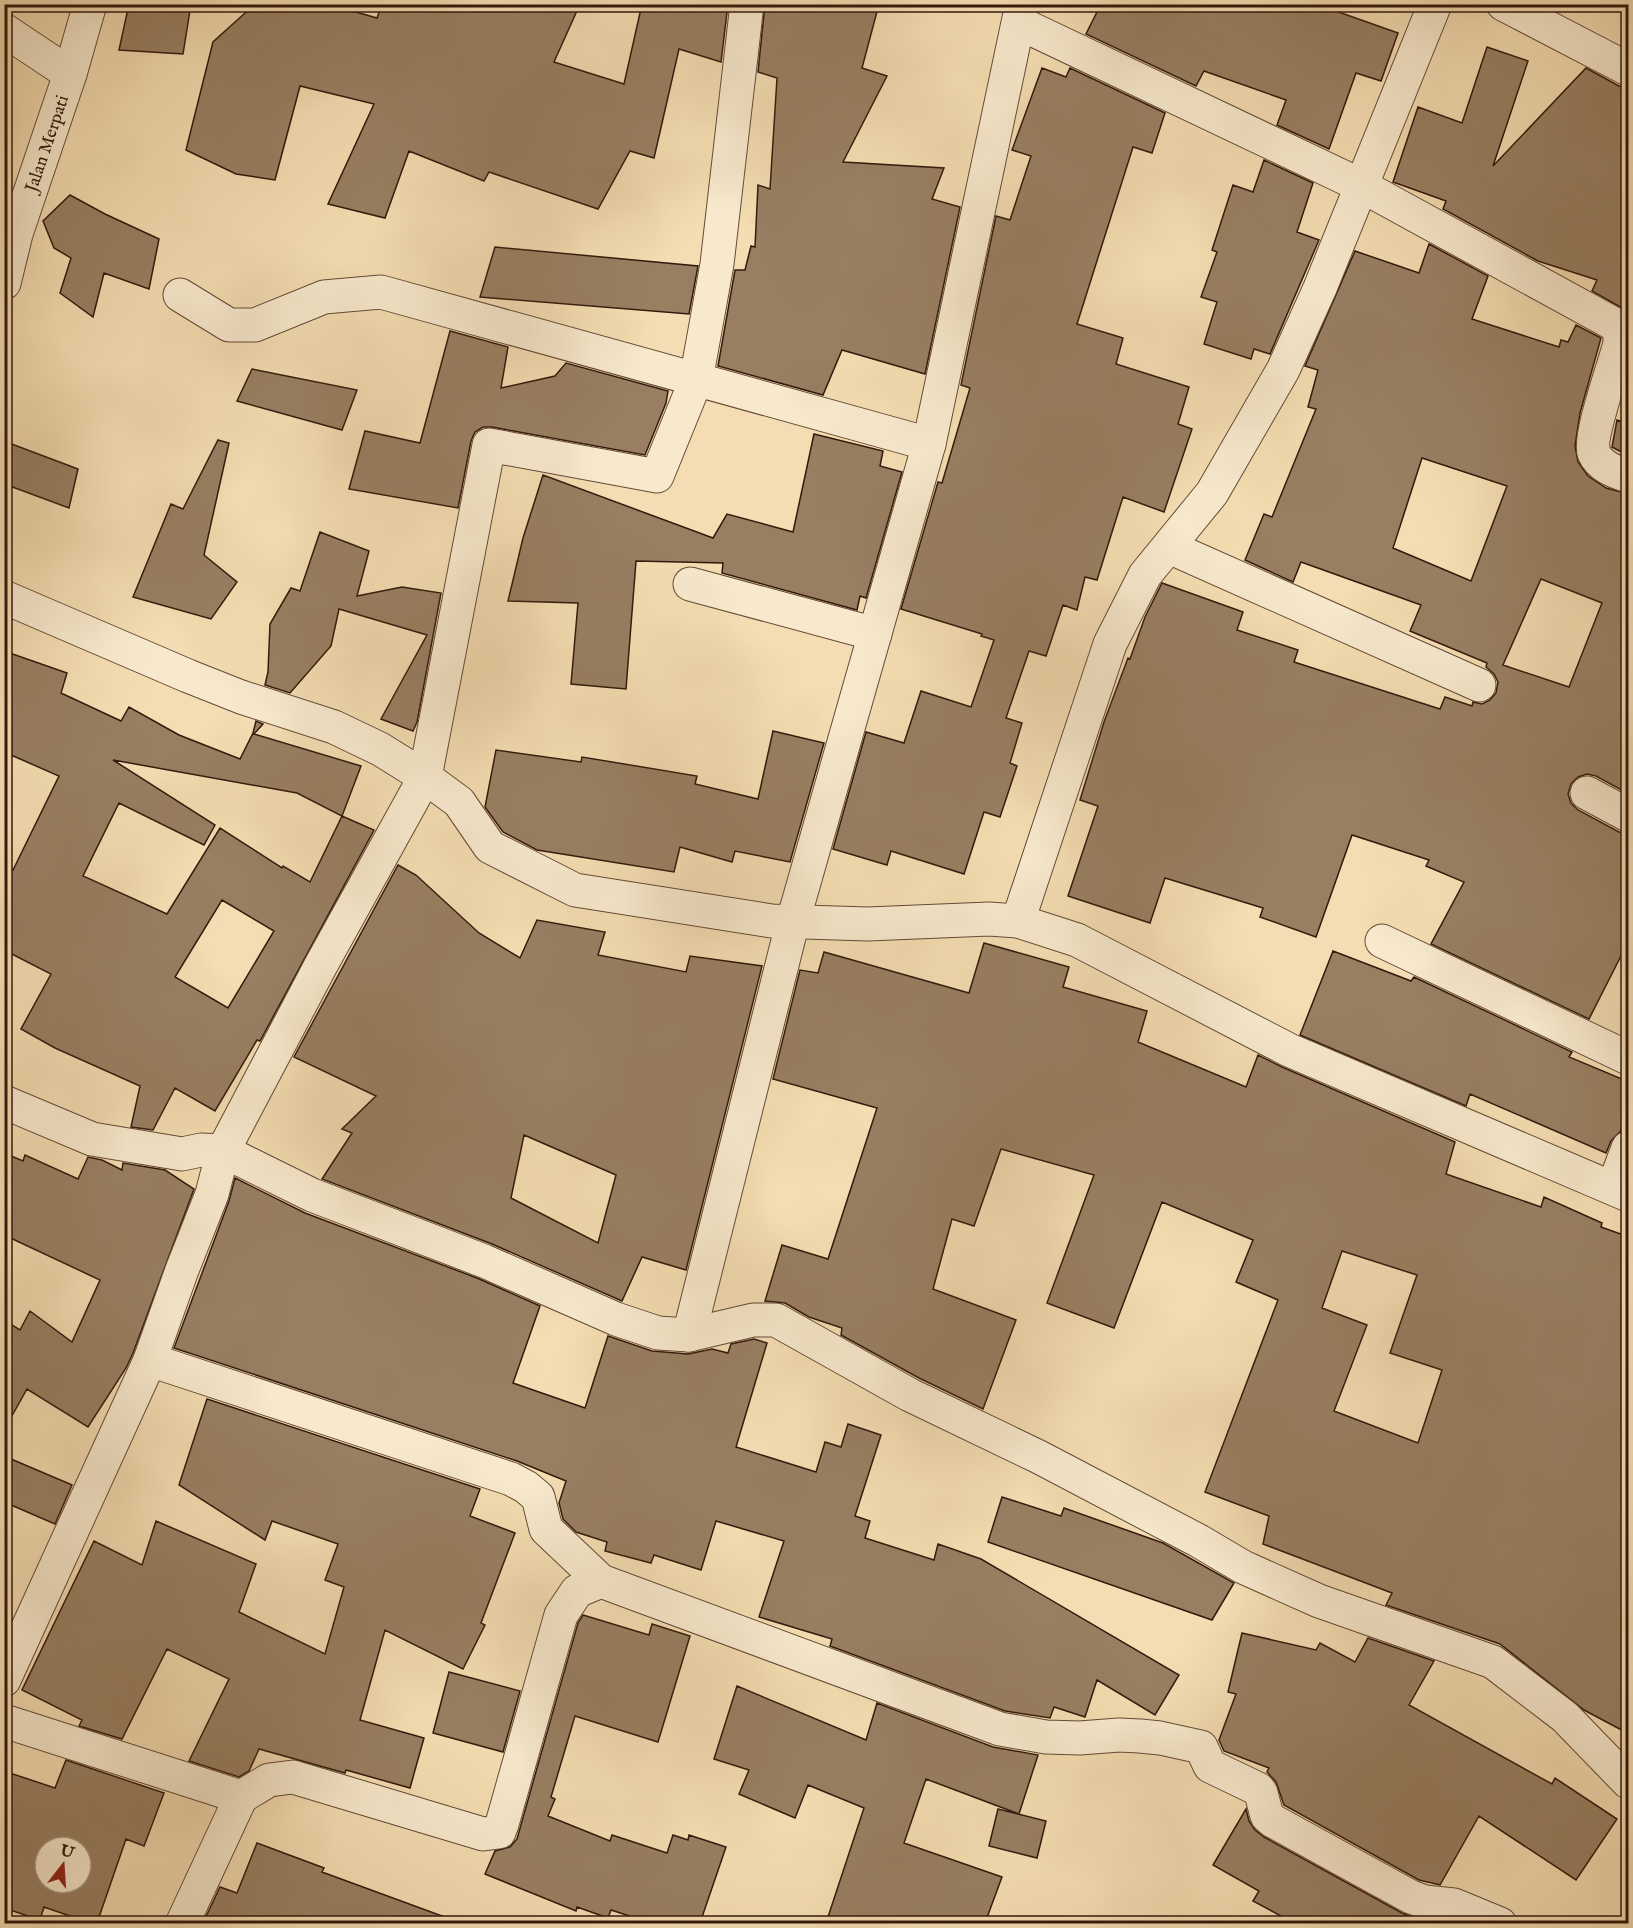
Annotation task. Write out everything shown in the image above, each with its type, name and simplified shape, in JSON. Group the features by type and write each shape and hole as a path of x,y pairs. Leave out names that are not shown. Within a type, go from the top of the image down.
{"street":[{"name":"Jalan Merpati","path":"4,283 16,234 70,74 90,4"},
{"path":"4,1680 150,1360 212,1194 223,1151 321,964 425,777 489,445 657,476 696,380 717,264 747,4"},
{"path":"1018,921 1110,644 1145,575 1212,493 1284,370 1320,288 1435,4"},
{"path":"1503,4 1629,69"},
{"path":"689,1335 793,921 929,444 1020,14 1360,185 1614,324 1620,332 1620,343 1594,434 1594,452 1605,467 1629,476"},
{"path":"4,30 70,74"},
{"path":"180,295 229,325 255,325 324,297 381,292 929,444"},
{"path":"1169,547 1479,685"},
{"path":"690,584 875,634"},
{"path":"4,597 241,697 334,727 380,749 425,777 459,802 490,847 575,890 761,920 868,924 989,919 1018,921 1077,940 1289,1050 1621,1191 1629,1148"},
{"path":"1587,793 1629,816"},
{"path":"1382,941 1629,1058"},
{"path":"4,1102 92,1139 182,1154 201,1150 223,1151 312,1195 484,1262 616,1319 658,1333 689,1335 753,1320 776,1320 910,1395 1039,1457 1199,1541 1243,1567 1318,1601 1493,1662 1565,1717 1629,1782"},
{"path":"150,1360 511,1479 538,1497 546,1529 601,1581 1000,1729 1046,1737 1140,1736 1201,1747 1210,1766 1261,1793 1267,1816 1274,1821 1411,1897 1425,1902 1454,1905 1500,1923"},
{"path":"182,1923 242,1797 269,1779 293,1777 483,1834 499,1832 561,1615 577,1591 601,1581"},
{"path":"4,1721 242,1797"}],"building":[{"path":"129,4 191,4 183,54 119,50"},
{"path":"262,4 328,4 377,18 382,4 580,4 554,62 624,84 642,4 728,4 721,62 679,49 654,158 630,151 598,209 489,172 484,181 409,151 385,218 328,204 374,104 300,86 275,180 236,174 186,150 213,42 245,13"},
{"path":"765,4 879,4 862,68 887,76 843,162 944,168 932,199 960,207 925,374 842,350 823,395 718,366 735,270 745,270 751,246 755,247 758,185 770,189 777,78 758,72"},
{"path":"1101,4 1316,4 1398,33 1381,81 1356,73 1329,149 1277,125 1286,100 1204,71 1196,86 1086,34"},
{"path":"1487,47 1528,61 1493,166 1586,68 1619,86 1629,88 1629,312 1592,291 1597,280 1538,261 1443,209 1446,201 1393,182 1418,107 1462,123"},
{"path":"1042,68 1066,77 1070,68 1165,113 1152,153 1133,147 1077,324 1123,338 1116,364 1189,387 1178,424 1192,429 1164,512 1123,497 1097,580 1085,577 1077,610 1063,605 1046,656 1029,651 1006,718 1022,723 1010,763 1017,766 1000,817 984,812 964,874 891,851 887,865 833,849 866,732 904,743 921,691 971,707 994,640 981,636 982,634 901,609 938,482 942,483 970,388 961,385 996,216 1010,220 1031,156 1012,150"},
{"path":"1264,160 1313,183 1297,232 1319,240 1270,354 1254,349 1251,359 1204,344 1217,302 1201,297 1217,252 1212,250 1233,185 1253,192"},
{"path":"70,195 159,239 149,289 104,273 93,317 60,293 71,258 54,248 43,221"},
{"path":"1429,244 1488,276 1472,319 1559,347 1561,340 1568,342 1576,325 1601,338 1580,413 1575,446 1578,462 1588,476 1606,488 1629,494 1629,794 1596,776 1587,774 1578,777 1571,784 1568,794 1571,803 1578,810 1619,832 1629,834 1629,940 1589,1019 1431,944 1464,882 1426,866 1429,860 1352,835 1316,937 1260,917 1263,908 1165,878 1150,923 1068,896 1098,806 1080,800 1104,722 1128,658 1130,659 1145,617 1162,583 1243,612 1237,630 1298,650 1294,662 1440,709 1445,697 1472,706 1473,702 1482,704 1490,700 1496,693 1498,682 1494,674 1486,667 1487,663 1410,631 1421,605 1301,562 1293,582 1245,560 1264,514 1272,517 1316,409 1308,407 1318,370 1305,366 1355,251 1419,273","holes":["1422,458 1507,486 1471,581 1393,548","1541,579 1602,603 1569,687 1503,665"]},
{"path":"495,247 698,266 689,314 480,297"},
{"path":"450,331 508,347 501,388 555,376 566,363 668,391 666,403 645,455 483,427 475,432 471,441 458,508 349,489 365,431 420,443"},
{"path":"252,369 357,390 342,430 237,401"},
{"path":"1617,420 1629,424 1629,456 1612,447"},
{"path":"814,434 883,451 880,466 902,472 866,598 860,596 857,610 722,573 723,563 636,561 626,689 571,684 578,603 508,601 523,538 543,475 713,538 727,514 793,532"},
{"path":"218,440 229,443 204,555 237,582 211,619 133,597 171,504 183,509"},
{"path":"9,443 78,469 69,508 7,485"},
{"path":"320,532 369,551 357,596 402,587 441,593 417,722 413,731 381,719 427,635 339,609 331,646 290,693 265,685 268,672 270,624 291,588 300,591"},
{"path":"4,651 67,673 61,693 121,721 129,707 179,735 240,759 253,733 256,721 263,724 254,734 361,766 342,816 374,830 260,1041 257,1040 215,1111 175,1088 153,1130 131,1127 140,1086 55,1048 21,1029 51,974 4,950 4,865 13,870 59,776 4,752","holes":["113,760 297,793 342,816 310,882 283,866 282,868 220,828 167,914 83,876 119,803 204,845 215,825","222,900 274,931 228,1008 175,977"]},
{"path":"773,731 824,743 790,862 735,851 732,862 680,847 674,872 537,850 503,832 485,807 496,750 581,762 582,757 697,776 695,784 758,799"},
{"path":"398,865 416,875 479,933 520,958 537,920 605,932 598,955 686,972 690,956 762,966 686,1270 642,1257 622,1301 492,1244 322,1179 352,1133 342,1129 376,1096 294,1057","holes":["524,1135 616,1175 598,1243 511,1198"]},
{"path":"984,943 1069,967 1063,987 1147,1011 1138,1042 1246,1087 1258,1055 1455,1142 1446,1174 1541,1207 1544,1197 1602,1223 1601,1227 1629,1237 1629,1734 1584,1710 1500,1644 1386,1605 1392,1593 1263,1544 1269,1516 1205,1492 1278,1300 1236,1282 1253,1240 1162,1202 1114,1328 1047,1303 1094,1175 1001,1149 974,1226 952,1219 933,1289 1016,1320 983,1409 919,1378 841,1335 842,1328 809,1317 785,1303 765,1301 782,1245 828,1259 877,1108 773,1079 800,970 818,973 824,952 969,993","holes":["1342,1251 1417,1275 1390,1353 1442,1370 1418,1443 1334,1411 1367,1325 1322,1308"]},
{"path":"1333,951 1411,981 1414,977 1572,1052 1569,1057 1629,1082 1629,1112 1620,1132 1611,1141 1606,1153 1470,1094 1466,1106 1300,1035"},
{"path":"4,1153 23,1161 25,1155 78,1179 88,1157 102,1160 122,1170 123,1163 165,1170 194,1189 133,1353 126,1368 88,1427 27,1389 4,1430 4,1320 20,1330 30,1311 72,1342 100,1280 4,1235"},
{"path":"235,1178 305,1213 477,1278 540,1306 513,1383 585,1408 608,1336 652,1351 688,1354 712,1349 728,1353 731,1344 754,1339 767,1343 736,1447 816,1472 825,1442 841,1447 848,1424 881,1435 855,1516 870,1521 865,1538 934,1560 938,1544 981,1559 1179,1675 1155,1715 1097,1680 1085,1717 1054,1707 1050,1718 1005,1711 830,1646 832,1639 759,1617 784,1541 716,1521 701,1570 654,1555 651,1563 605,1551 607,1542 576,1532 563,1519 559,1503 566,1481 517,1461 174,1348 229,1201"},
{"path":"207,1399 480,1489 470,1516 515,1533 481,1623 485,1625 463,1669 385,1630 360,1720 424,1738 410,1788 259,1749 249,1771 239,1777 189,1761 229,1679 167,1649 122,1739 79,1726 82,1720 22,1690 94,1541 142,1565 156,1521 256,1564 239,1612 325,1654 344,1587 325,1580 338,1544 272,1521 265,1540 179,1485"},
{"path":"4,1456 72,1485 55,1524 4,1502"},
{"path":"1002,1497 1061,1516 1064,1508 1163,1543 1234,1583 1212,1620 988,1542"},
{"path":"583,1615 649,1635 652,1624 690,1636 658,1742 575,1716 551,1797 555,1799 548,1816 610,1841 612,1835 667,1853 673,1835 688,1840 689,1835 726,1847 700,1923 651,1923 611,1910 608,1918 577,1907 576,1911 485,1874 495,1851 510,1847 517,1839 578,1623"},
{"path":"1242,1633 1316,1650 1320,1643 1355,1662 1368,1638 1434,1661 1409,1705 1552,1784 1555,1778 1617,1819 1576,1880 1479,1816 1440,1885 1419,1880 1284,1805 1276,1782 1267,1772 1269,1768 1224,1751 1219,1740 1236,1694 1228,1692"},
{"path":"449,1672 520,1691 503,1752 433,1733"},
{"path":"737,1686 866,1740 877,1703 993,1747 1038,1755 1019,1814 926,1779 904,1843 1002,1877 985,1923 826,1923 864,1808 808,1785 795,1818 739,1794 749,1770 714,1759"},
{"path":"66,1760 164,1793 144,1846 126,1839 97,1923 90,1923 44,1907 40,1920 4,1908 4,1771 55,1788"},
{"path":"998,1809 1046,1821 1037,1858 989,1846"},
{"path":"1246,1809 1249,1821 1264,1837 1402,1913 1419,1920 1417,1923 1294,1923 1253,1901 1259,1891 1213,1865"},
{"path":"257,1843 324,1868 322,1872 453,1920 453,1923 203,1923 220,1887 237,1893"}]}
